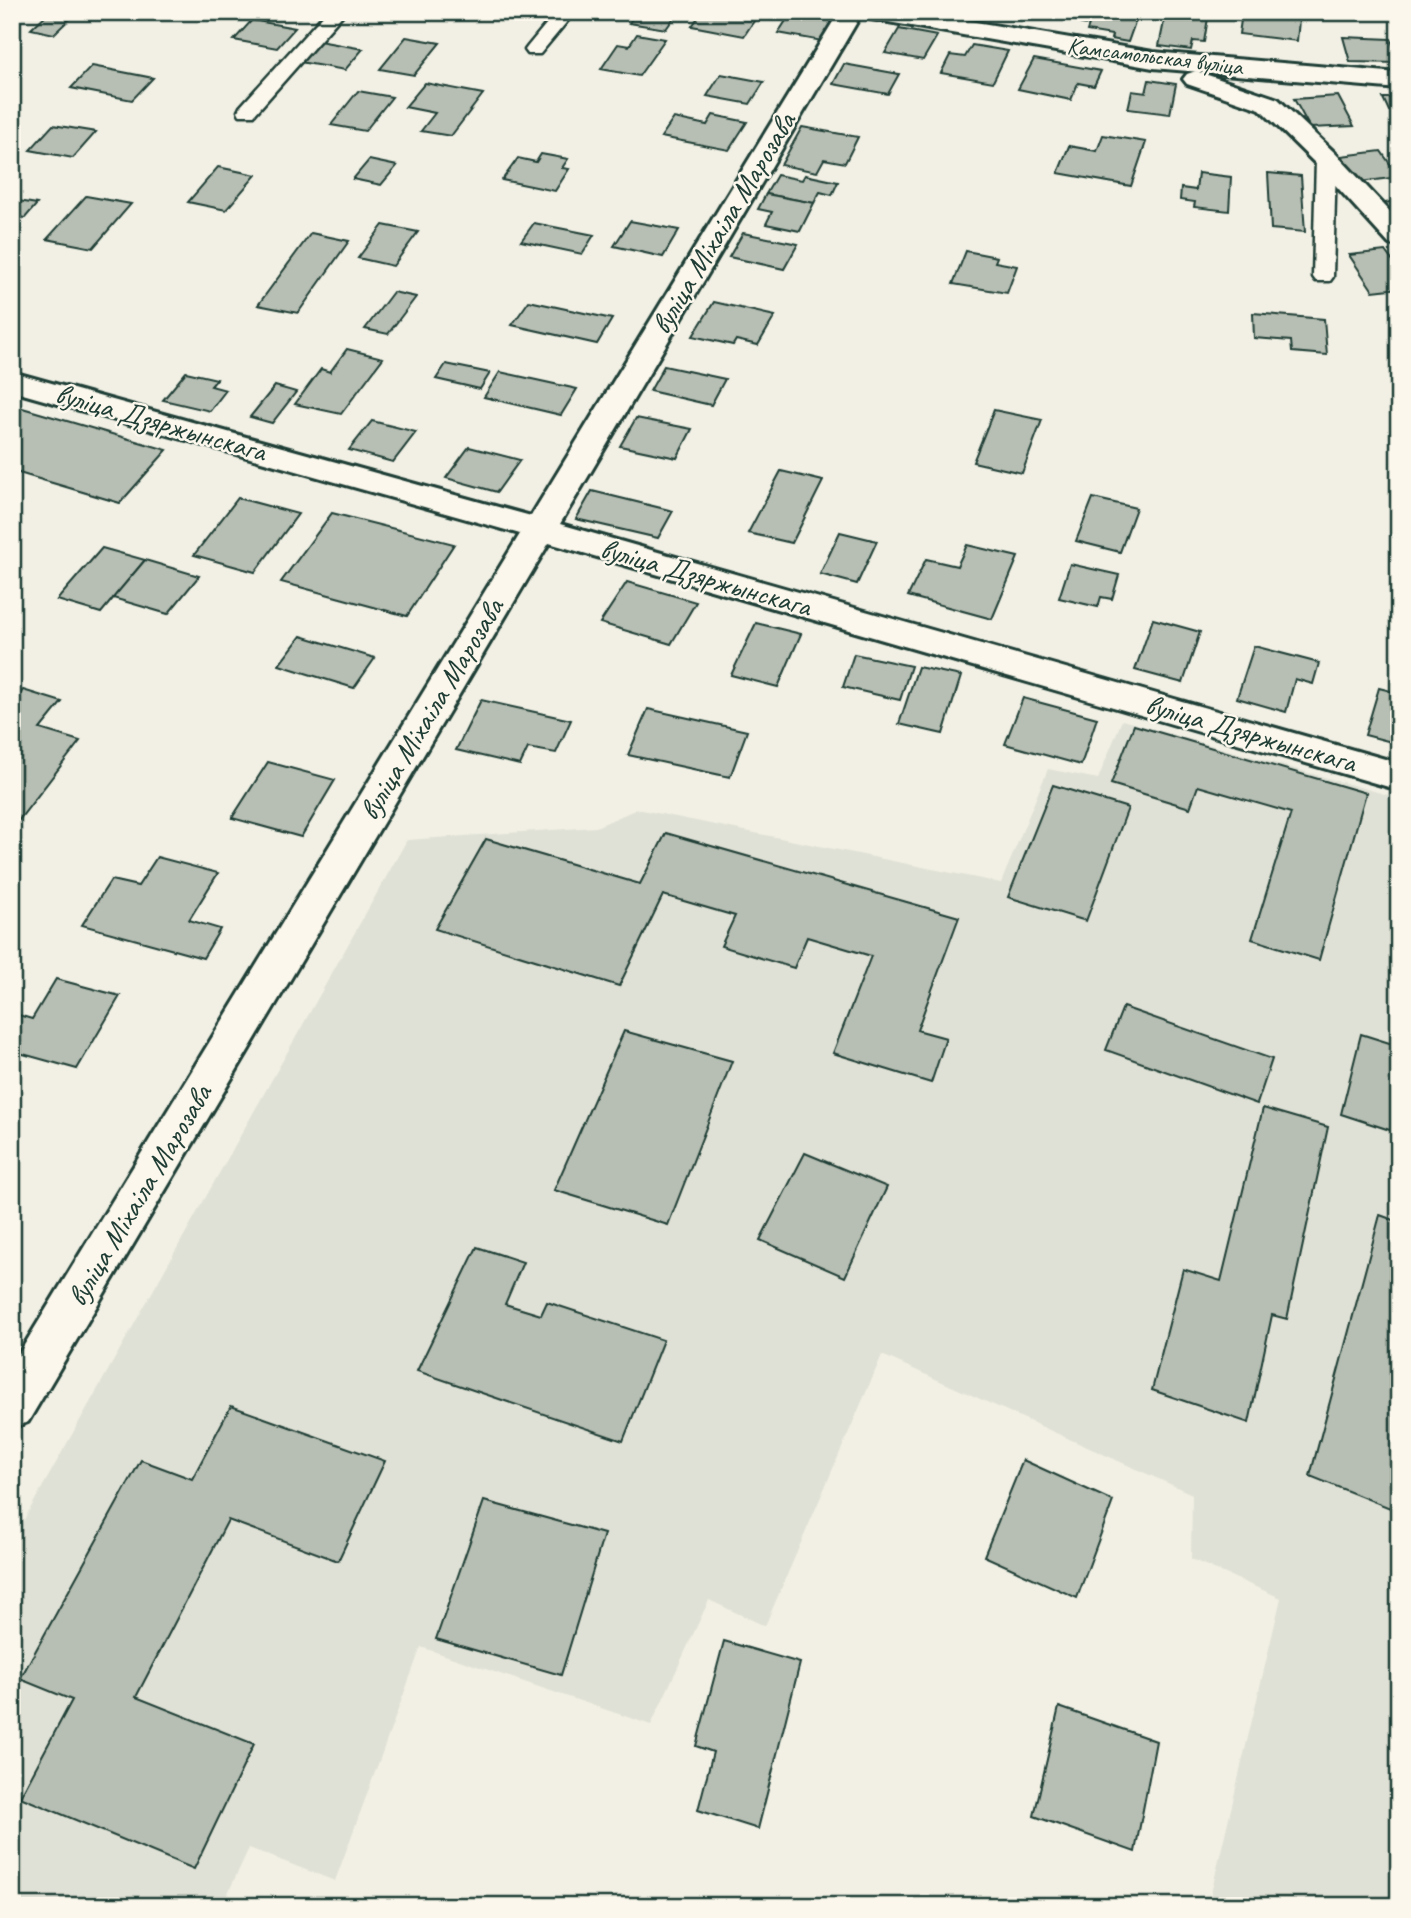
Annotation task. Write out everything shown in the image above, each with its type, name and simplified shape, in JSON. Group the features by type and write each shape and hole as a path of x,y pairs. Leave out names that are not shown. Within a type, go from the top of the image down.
{"street":[{"name":"вуліца Міхаіла Марозава","path":"12,1407 851,12"},
{"name":"Камсамольская вуліца","path":"870,12 1153,60 1399,81"},
{"path":"1153,60 1166,70 1269,104 1326,159 1399,238"},
{"name":"вуліца Дзяржынскага","path":"12,381 539,529 1399,777"}],"lane":[{"path":"247,111 336,12"},
{"path":"534,50 566,12"},
{"path":"1323,277 1326,159"}],"shaded area":[{"path":"1122,720 1388,795 1399,832 1399,1906 1208,1906 1281,1598 1191,1559 1192,1494 882,1355 765,1626 709,1600 651,1725 421,1647 335,1881 249,1848 222,1906 12,1906 12,1541 407,840 596,827 637,809 1001,883 1048,769 1098,779"}],"building":[{"path":"49,12 77,12 54,34 31,29"},
{"path":"637,12 678,12 666,29 629,23"},
{"path":"702,12 760,12 744,36 692,26"},
{"path":"1085,12 1138,14 1128,42 1111,39 1112,35 1087,31 1089,25 1081,24"},
{"path":"1166,12 1209,12 1204,42 1193,41 1191,50 1159,46"},
{"path":"791,13 834,20 822,41 778,33"},
{"path":"1242,13 1299,20 1297,41 1239,34"},
{"path":"252,20 295,28 277,48 234,40"},
{"path":"899,29 937,36 923,60 885,53"},
{"path":"637,34 665,39 639,76 601,69 618,44 629,46"},
{"path":"406,37 440,43 414,75 380,69"},
{"path":"1343,37 1391,39 1399,63 1350,62"},
{"path":"319,41 363,49 345,70 300,62"},
{"path":"972,45 1008,51 993,82 941,73 950,55 965,57"},
{"path":"1034,59 1101,71 1094,86 1078,83 1071,100 1018,89"},
{"path":"844,64 899,74 888,94 833,84"},
{"path":"92,66 153,78 132,100 71,88"},
{"path":"721,74 764,82 750,104 707,96"},
{"path":"1149,80 1176,84 1170,114 1128,109 1132,91 1146,93"},
{"path":"425,83 483,94 451,136 421,131 435,113 405,107"},
{"path":"358,91 392,97 365,131 331,125"},
{"path":"1338,96 1354,126 1310,128 1294,99"},
{"path":"1383,98 1399,98 1399,112 1389,111"},
{"path":"713,115 747,122 729,150 661,137 674,118 707,125"},
{"path":"53,125 96,132 73,158 30,150"},
{"path":"802,127 858,137 845,163 824,159 817,172 781,165"},
{"path":"1103,135 1146,142 1131,186 1058,173 1069,146 1097,151"},
{"path":"1381,151 1399,177 1360,182 1341,156"},
{"path":"541,154 568,159 562,168 569,169 555,191 502,180 518,158 536,162"},
{"path":"369,160 397,166 381,185 353,179"},
{"path":"218,167 256,175 226,210 188,202"},
{"path":"1198,173 1231,177 1229,211 1194,207 1195,202 1180,200 1181,188 1196,190"},
{"path":"1268,173 1301,176 1305,232 1271,229"},
{"path":"777,175 802,180 805,175 838,182 832,195 820,192 814,203 766,194"},
{"path":"766,194 814,203 800,231 766,224 772,212 758,209"},
{"path":"86,196 131,204 93,248 47,239"},
{"path":"12,200 37,204 25,218 12,216"},
{"path":"1399,200 1399,228 1376,205"},
{"path":"630,221 679,230 663,257 614,246"},
{"path":"534,223 594,235 582,254 521,241"},
{"path":"383,225 418,232 393,266 358,258"},
{"path":"311,233 349,241 298,313 258,305"},
{"path":"743,233 798,244 784,269 729,257"},
{"path":"966,251 997,257 995,262 1017,266 1007,293 953,284"},
{"path":"1385,251 1399,270 1399,288 1373,291 1349,255"},
{"path":"393,292 416,297 388,334 365,329"},
{"path":"529,301 612,319 597,344 512,325"},
{"path":"714,302 775,316 758,345 736,340 733,345 693,336"},
{"path":"1253,313 1324,319 1327,355 1292,352 1291,341 1254,338"},
{"path":"347,349 383,358 341,414 295,404 321,369 330,372"},
{"path":"446,364 490,373 480,389 436,379"},
{"path":"664,366 725,379 711,405 650,391"},
{"path":"186,372 217,379 211,386 226,390 210,411 163,400"},
{"path":"500,372 577,389 561,415 484,397"},
{"path":"275,386 296,392 272,423 250,417"},
{"path":"12,405 167,450 120,503 12,471"},
{"path":"994,410 1042,420 1022,473 973,462"},
{"path":"636,418 692,429 677,458 620,446"},
{"path":"372,421 416,432 393,462 349,450"},
{"path":"469,447 520,460 497,492 446,478"},
{"path":"781,471 823,481 792,543 748,533"},
{"path":"592,491 673,511 658,538 576,519"},
{"path":"238,498 298,514 255,572 194,555"},
{"path":"1093,498 1136,508 1120,552 1076,541"},
{"path":"332,513 454,544 407,616 281,582"},
{"path":"840,532 877,541 857,584 820,574"},
{"path":"967,545 1018,557 992,619 908,596 926,559 957,566"},
{"path":"102,548 145,560 101,613 57,600"},
{"path":"145,560 199,576 168,614 113,598"},
{"path":"1070,564 1119,575 1112,599 1101,597 1098,607 1059,598"},
{"path":"627,582 696,602 671,644 600,623"},
{"path":"1153,619 1200,632 1183,683 1135,670"},
{"path":"756,623 801,634 778,687 731,675"},
{"path":"301,636 375,658 354,688 279,665"},
{"path":"1254,646 1319,663 1313,684 1295,679 1286,712 1237,698"},
{"path":"854,654 911,666 900,700 843,687"},
{"path":"918,667 961,676 943,734 899,724"},
{"path":"1379,688 1399,693 1399,744 1365,735"},
{"path":"23,690 62,702 40,729 80,741 12,829 12,704"},
{"path":"1023,698 1097,718 1081,765 1005,744"},
{"path":"481,700 571,720 556,753 528,748 520,765 456,750"},
{"path":"648,709 747,731 730,777 628,755"},
{"path":"1134,725 1366,793 1319,960 1252,939 1291,813 1198,786 1190,808 1111,784"},
{"path":"268,762 335,780 301,837 232,818"},
{"path":"1053,785 1128,808 1086,921 1008,897"},
{"path":"666,833 959,917 917,1030 946,1038 931,1083 833,1053 871,956 807,937 794,968 721,946 735,916 663,895 619,986 435,929 486,839 640,884"},
{"path":"157,857 218,873 189,920 220,929 203,958 82,925 111,880 138,886"},
{"path":"56,979 120,996 77,1069 12,1051 12,1013 32,1019"},
{"path":"1123,1007 1272,1059 1257,1104 1106,1050"},
{"path":"624,1031 732,1061 668,1225 554,1190"},
{"path":"1361,1034 1399,1046 1399,1133 1341,1114"},
{"path":"1263,1108 1328,1127 1287,1319 1272,1315 1249,1423 1152,1390 1183,1269 1221,1281"},
{"path":"805,1153 887,1187 845,1277 760,1240"},
{"path":"1380,1215 1399,1222 1399,1470 1390,1508 1310,1476"},
{"path":"477,1247 523,1262 505,1304 541,1315 547,1302 663,1340 623,1441 417,1371"},
{"path":"231,1406 385,1461 338,1561 228,1520 136,1697 254,1744 194,1869 20,1797 72,1700 20,1679 141,1460 192,1479"},
{"path":"1023,1460 1113,1501 1077,1598 984,1556"},
{"path":"484,1501 604,1534 561,1675 436,1639"},
{"path":"724,1641 800,1663 758,1829 698,1810 713,1752 696,1746"},
{"path":"1059,1707 1156,1741 1135,1852 1034,1816"}]}
